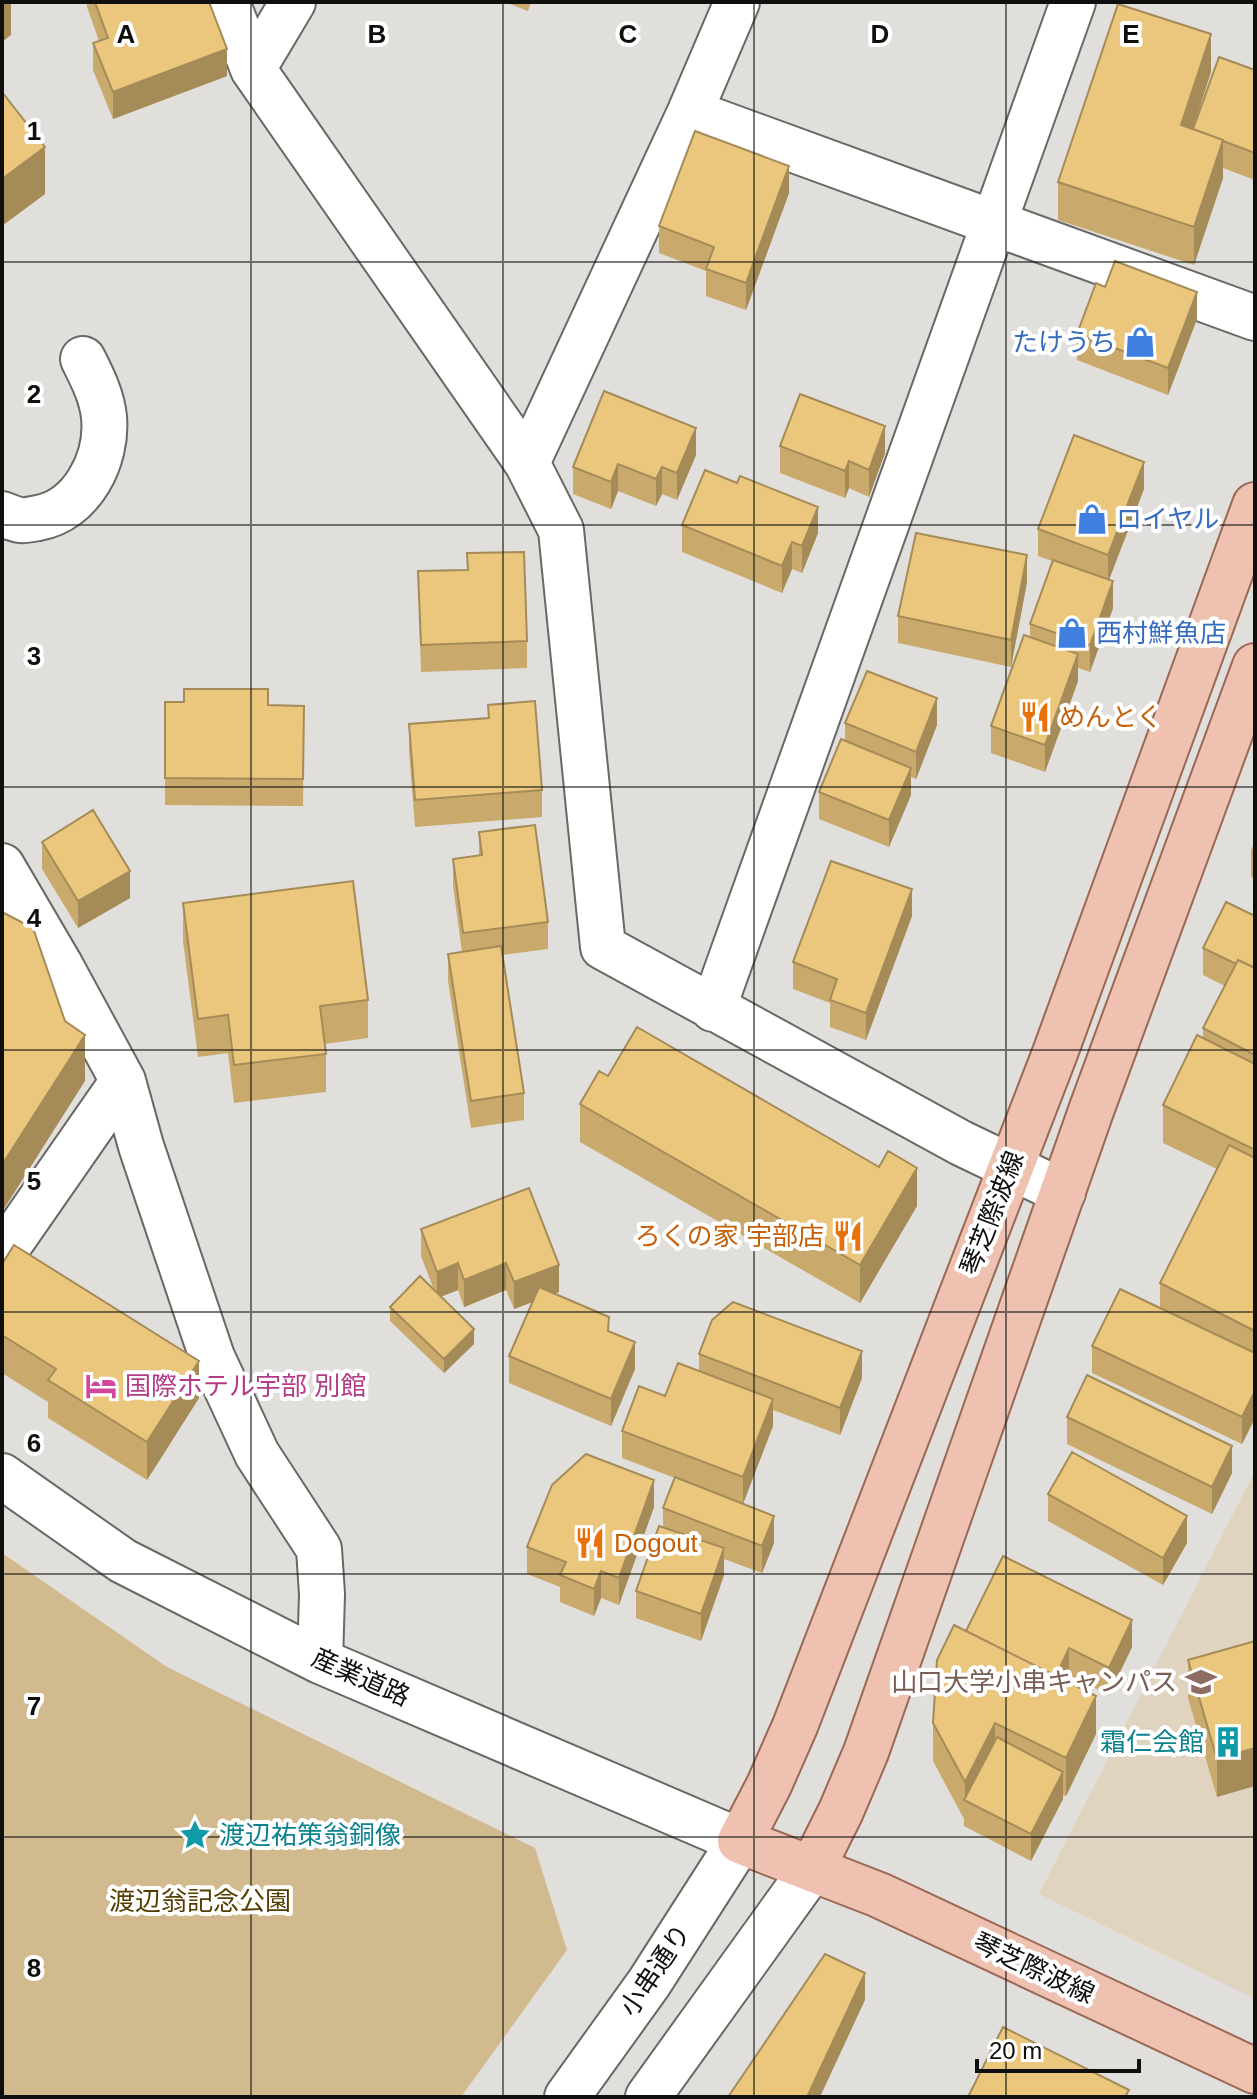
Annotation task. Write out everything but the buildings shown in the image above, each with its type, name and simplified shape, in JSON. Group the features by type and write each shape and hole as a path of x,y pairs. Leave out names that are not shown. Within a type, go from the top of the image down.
{"main road":[{"name":"琴芝際波線","path":"1255,505 1055,1053 795,1726 740,1841 879,1895 1255,2071"},
{"path":"812,1869 866,1752 1063,1192 1251,692"}],"street":[{"path":"227,2 253,69 527,463 561,530 603,947 1009,1168 1063,1192"},
{"path":"253,69 293,2"},
{"path":"527,463 690,112 737,2"},
{"path":"713,1009 1073,2"},
{"path":"690,112 1255,318"},
{"path":"2,514 21,521 52,515 73,501 92,477 102,451 104,418 98,391 83,359"},
{"path":"2,866 123,1081 141,1146 212,1357 257,1454 319,1549 322,1594 320,1661"},
{"path":"2,1255 123,1081"},
{"name":"産業道路","path":"2,1476 123,1561 320,1661 740,1841"},
{"name":"小串通り","path":"567,2097 649,1983 740,1841"},
{"path":"648,2097 812,1869"}],"shaded area":[{"name":"山口大学小串キャンパス","path":"1255,1471 1255,1999 1039,1894"}],"green space":[{"name":"渡辺翁記念公園","path":"2,1553 167,1667 535,1848 567,1950 461,2097 2,2097"}],"place":[{"name":"たけうち","path":"1140,342"},
{"name":"ロイヤル","path":"1092,519"},
{"name":"西村鮮魚店","path":"1072,633"},
{"name":"めんとく","path":"1035,717"},
{"name":"ろくの家 宇部店","path":"848,1236"},
{"name":"国際ホテル宇部 別館","path":"101,1386"},
{"name":"Dogout","path":"590,1543"},
{"name":"山口大学小串キャンパス","path":"1201,1682"},
{"name":"霜仁会館","path":"1228,1742"},
{"name":"渡辺祐策翁銅像","path":"195,1835"}]}
